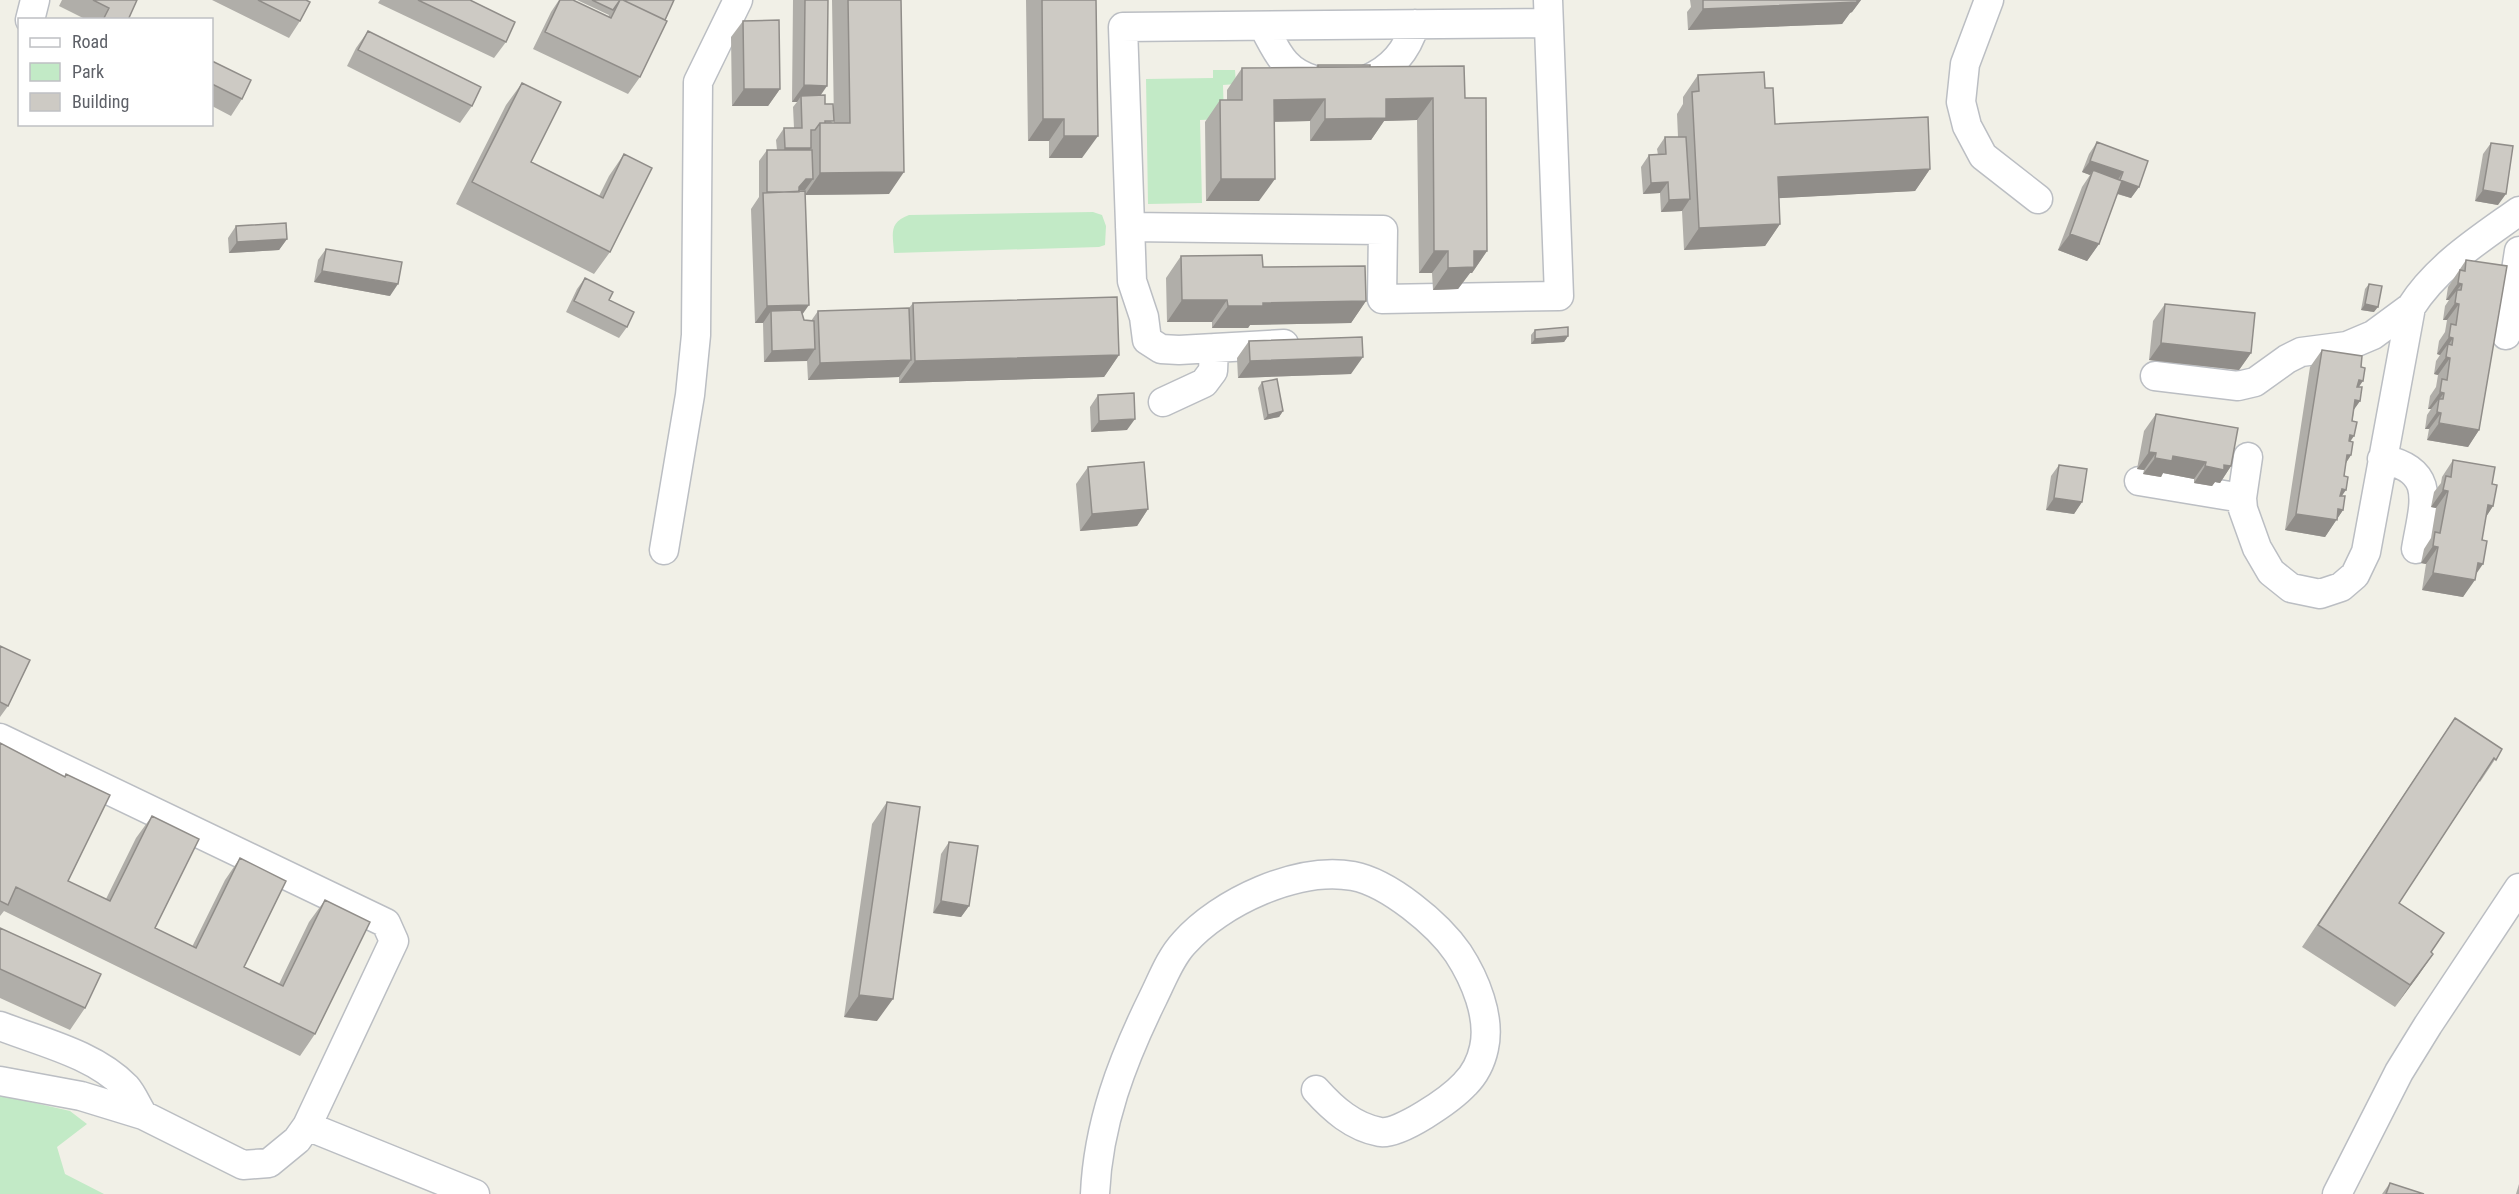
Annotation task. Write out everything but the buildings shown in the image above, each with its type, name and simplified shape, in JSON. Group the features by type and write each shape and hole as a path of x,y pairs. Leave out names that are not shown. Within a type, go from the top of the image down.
{"street":[{"path":"31,18 36,0"},
{"path":"664,550 690,396 696,335 698,82 738,0"},
{"path":"1989,0 1965,64 1961,102 1967,126 1983,156 2038,199"},
{"path":"1130,227 1383,230 1382,299 1559,296 1548,12 1415,24 1123,27 1130,227 1132,281 1144,317 1147,340 1161,348 1309,343"},
{"path":"1366,80 1382,74 1402,54 1415,24"},
{"path":"1263,26 1279,56 1292,71 1314,80"},
{"path":"2155,376 2238,386 2255,382 2301,352 2347,346 2373,335 2411,308 2433,278 2465,249 2519,211"},
{"path":"2506,335 2519,251"},
{"path":"2248,458 2242,498 2243,510 2257,548 2271,572 2291,588 2320,594 2341,586 2355,575 2366,552 2411,308"},
{"path":"1163,402 1204,382 1213,371 1214,348"},
{"path":"2382,459 2401,463 2414,473 2423,487 2416,549"},
{"path":"2139,481 2242,498"},
{"path":"0,738 386,923 394,941 307,1126 297,1140 269,1163 243,1165 143,1115 81,1096 0,1082"},
{"path":"1095,1194 1102,1132 1114,1091 1133,1040 1171,961 1184,943 1201,927 1250,895 1304,878 1329,874 1354,876 1371,882 1418,911 1443,934 1467,967 1477,993 1483,1010 1485,1046 1480,1062 1464,1086 1428,1113 1396,1131 1381,1132 1348,1119 1316,1090"},
{"path":"2337,1194 2399,1072 2519,888"},
{"path":"0,1026 84,1059 100,1068 126,1088 143,1115"},
{"path":"307,1126 475,1194"}],"green space":[{"path":"1213,70 1235,70 1236,84 1223,85 1224,119 1200,120 1202,203 1148,204 1146,79 1213,78"},
{"path":"1093,212 1102,215 1106,226 1105,245 1099,247 894,253 893,230 902,218 909,215"},
{"path":"0,1095 70,1111 87,1124 57,1147 65,1174 104,1194 0,1194"}]}
